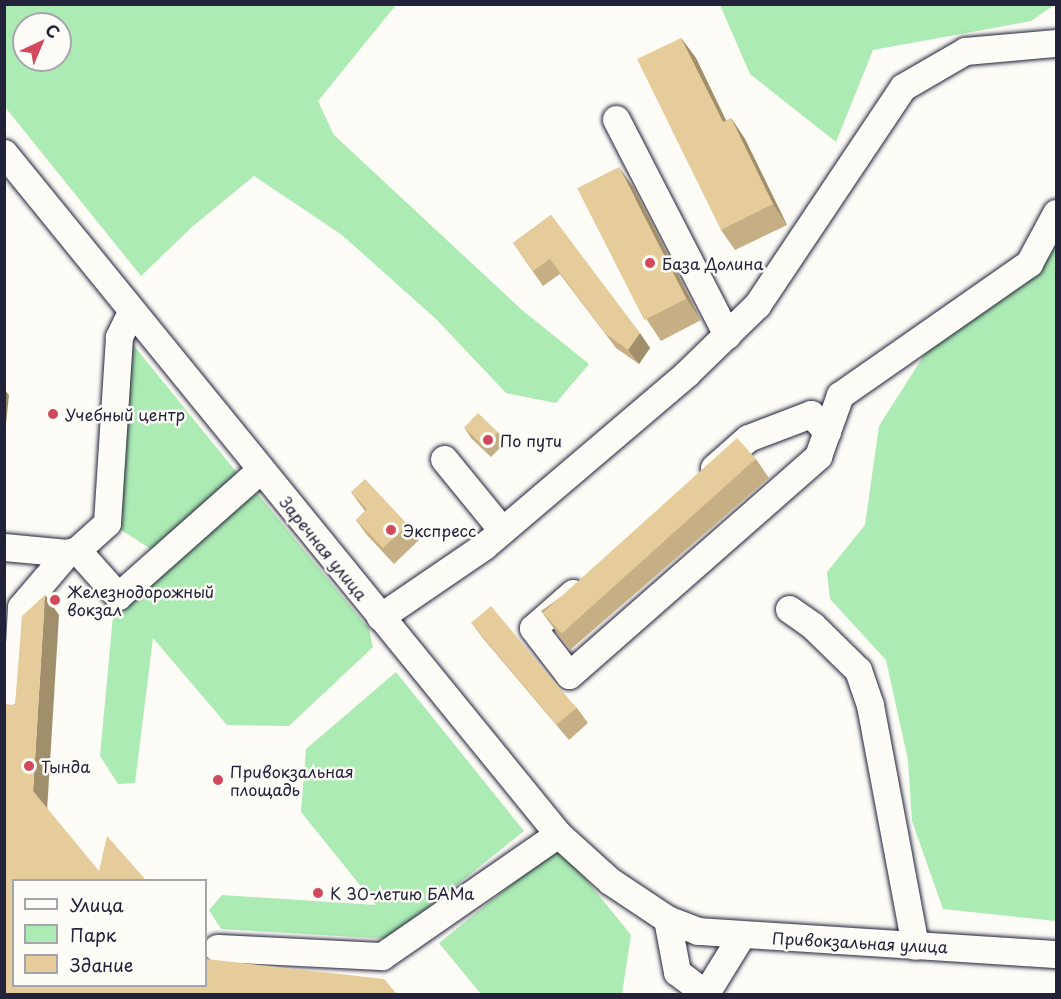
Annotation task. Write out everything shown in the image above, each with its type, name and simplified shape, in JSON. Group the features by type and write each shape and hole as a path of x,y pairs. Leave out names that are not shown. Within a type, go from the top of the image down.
{"street":[{"path":"380,617 502,530 727,335 757,305 903,87 965,51 1054,43"},
{"path":"616,118 727,335"},
{"name":"Заречная улица","path":"4,153 131,312 558,834 610,881 667,919"},
{"path":"596,573 533,628 569,675 818,456 840,395 1029,263 1056,213"},
{"path":"4,694 17,680 21,607 72,552 107,523 119,337 131,312"},
{"path":"694,485 748,438 812,414 827,432"},
{"path":"444,459 502,530"},
{"path":"4,547 72,552 118,596 260,470"},
{"path":"789,609 813,626 858,670 870,705 915,945"},
{"path":"218,948 382,956 558,834"},
{"path":"667,919 677,972 706,994 741,936"},
{"name":"Привокзальная улица","path":"667,919 698,931 741,936 1056,954"}],"green space":[{"path":"4,5 396,5 318,101 334,135 522,310 589,364 556,403 506,393 436,319 342,235 254,176 193,226 141,276 5,107"},
{"path":"720,5 1054,5 1031,21 873,50 836,142 750,74"},
{"path":"1056,238 1056,921 943,909 912,821 908,760 886,660 830,599 827,572 865,525 879,426 940,330"},
{"path":"130,341 238,474 151,549 121,530"},
{"path":"257,493 369,629 373,647 289,726 227,725 153,638 135,783 118,784 100,756 114,605"},
{"path":"396,672 524,831 389,939 221,929 209,910 222,895 376,905 301,812 306,749"},
{"path":"559,846 631,935 622,994 481,994 439,943"}],"building":[{"path":"681,38 723,122 731,118 773,204 721,230 637,59"},
{"name":"База Долина","path":"619,167 686,299 644,320 577,188"},
{"path":"551,215 640,333 628,350 605,333 550,259 533,271 513,243"},
{"path":"478,413 498,432 484,447 464,427"},
{"path":"737,438 756,459 562,633 543,613"},
{"name":"Экспресс","path":"365,479 408,525 383,548 356,520 367,509 351,492"},
{"name":"Тында","path":"45,595 33,791 99,871 107,836 145,879 12,879 12,987 207,987 207,959 384,979 397,994 4,994 4,704 15,705 22,616"},
{"path":"491,606 576,708 557,725 471,623"}],"place":[{"name":"База Долина","path":"650,263"},
{"name":"Учебный центр","path":"53,414"},
{"name":"По пути","path":"488,440"},
{"name":"Экспресс","path":"391,530"},
{"name":"Железнодорожный вокзал","path":"55,600"},
{"name":"Тында","path":"29,766"},
{"name":"Привокзальная площадь","path":"218,780"},
{"name":"К 30-летию БАМа","path":"318,893"}]}
